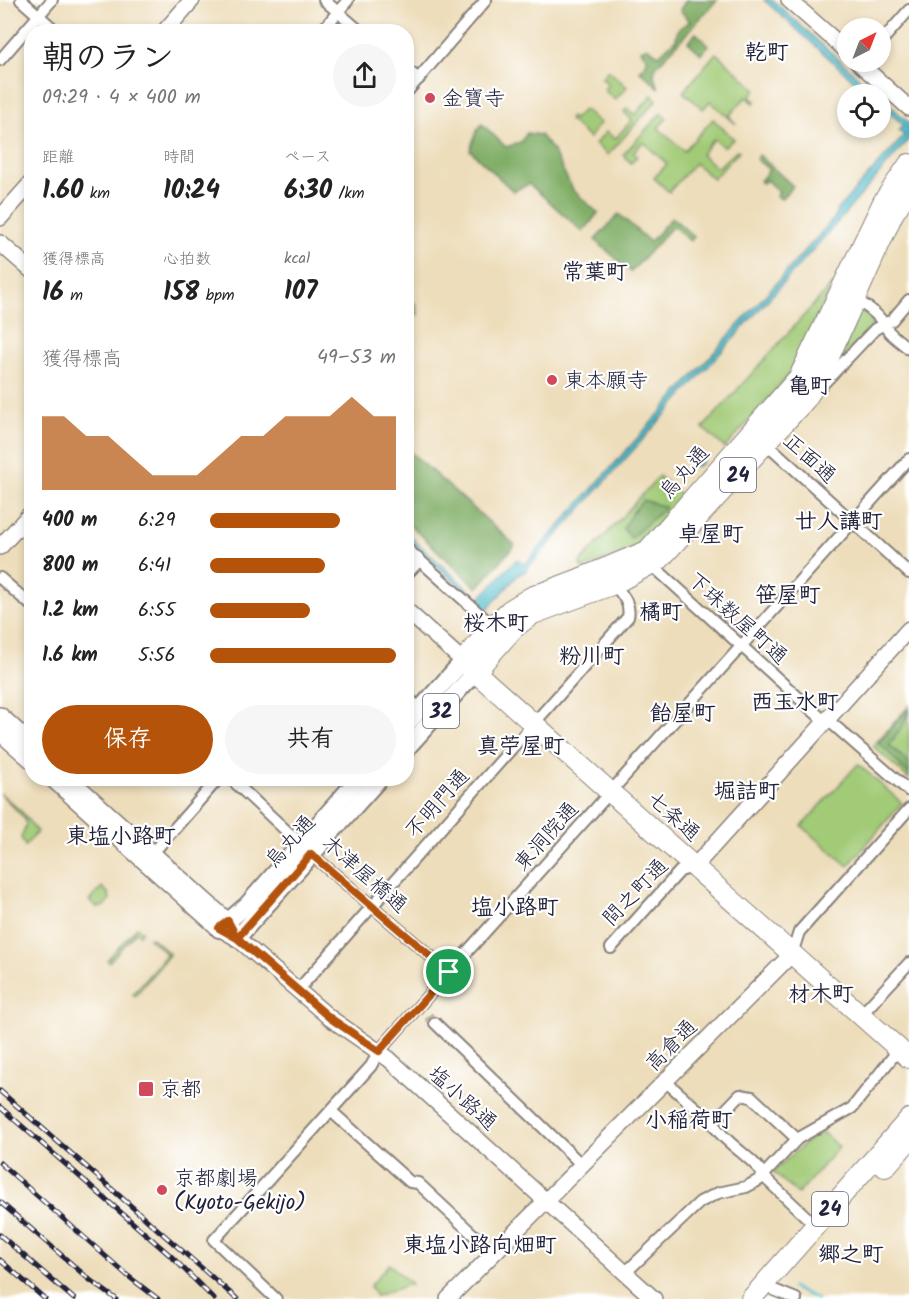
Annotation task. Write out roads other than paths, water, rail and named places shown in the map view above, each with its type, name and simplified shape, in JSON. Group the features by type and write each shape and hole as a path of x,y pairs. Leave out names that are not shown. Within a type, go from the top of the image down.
{"highway":[{"name":"烏丸通","path":"469,667 533,614 614,584 644,561 646,551 759,437 806,399 821,375 847,298 884,202 909,164"},
{"name":"烏丸通","path":"759,437 847,298 893,214 909,190"},
{"name":"烏丸通","path":"469,667 493,626 510,610 531,597 644,561"},
{"name":"七条通","path":"469,667 904,1053"},
{"name":"24","path":"751,1299 909,1119"},
{"name":"24","path":"770,1294 909,1140"}],"main road":[{"name":"烏丸通","path":"414,716 469,667"},
{"name":"烏丸通","path":"414,739 469,667"},
{"name":"烏丸通","path":"237,938 352,786"},
{"name":"烏丸通","path":"223,925 372,786"}],"street":[{"path":"21,0 48,24"},
{"path":"32,24 52,0"},
{"path":"171,24 192,0"},
{"path":"324,0 352,24"},
{"path":"328,24 348,0"},
{"path":"414,85 486,0"},
{"path":"789,0 837,42"},
{"path":"891,30 909,10"},
{"path":"0,60 24,33"},
{"path":"871,72 909,108"},
{"path":"414,76 419,80"},
{"path":"0,218 24,191"},
{"path":"0,243 24,264"},
{"path":"847,298 861,303 886,323 887,330 909,349"},
{"path":"806,399 832,376 875,329 892,320 909,300"},
{"name":"正面通","path":"759,437 909,573"},
{"name":"東洞院通","path":"276,1299 214,1240 372,1066 379,1051 422,1010 449,972 909,459"},
{"path":"1,544 24,521"},
{"path":"414,555 493,626"},
{"path":"414,566 420,560"},
{"name":"下珠数屋町通","path":"644,561 821,718 828,720 909,791"},
{"path":"0,578 24,599"},
{"name":"不明門通","path":"298,990 628,617 630,609 614,584"},
{"name":"七条通","path":"414,617 469,667"},
{"name":"間之町通","path":"610,948 680,871 694,867 909,629"},
{"path":"414,703 420,709"},
{"path":"0,715 24,737"},
{"path":"0,733 24,754"},
{"name":"塩小路通","path":"60,786 223,925"},
{"name":"塩小路通","path":"82,786 237,938 335,1022 379,1051 654,1299"},
{"path":"152,854 212,786"},
{"name":"木津屋橋通","path":"239,786 371,906 449,972"},
{"name":"高倉通","path":"448,1299 792,954 799,932 909,809"},
{"path":"861,1015 909,963"},
{"path":"435,1023 582,1165"},
{"path":"625,1273 700,1202 718,1193 746,1187 763,1176 797,1139 852,1108 904,1053"},
{"path":"665,1081 713,1123 717,1132 749,1158 763,1176 816,1226"},
{"path":"713,1123 740,1095 752,1096 797,1139"},
{"path":"331,1111 410,1182 418,1183 494,1254"},
{"path":"770,1294 795,1299"}],"water":[{"path":"764,0 772,0 837,58 837,65"},
{"path":"844,72 852,72 866,84 858,84"},
{"path":"891,106 909,123 909,139 843,216 524,572 519,574 486,611 414,545 414,540 479,599 517,559 524,565 837,215 836,211 904,136 899,130 903,125 891,114"},
{"path":"692,450 698,450 703,458 701,464 692,466 687,461 687,455"}],"waterway":[{"path":"792,1288 817,1299"}],"tunnel":[{"path":"428,1016 435,1023"}],"railway":[{"path":"0,1091 237,1299"},
{"path":"0,1107 172,1257 214,1299"},
{"path":"0,1163 128,1276 158,1299"},
{"path":"0,1202 90,1280 116,1299"},
{"path":"0,1235 74,1299"},
{"path":"0,1260 45,1299"}],"place":[{"name":"金寶寺","path":"430,98"},
{"name":"東本願寺","path":"552,380"},
{"name":"京都","path":"146,1089"},
{"name":"京都劇場 (Kyoto-Gekijo)","path":"162,1190"}],"district":[{"name":"乾町","path":"767,51"},
{"name":"常葉町","path":"595,271"},
{"name":"亀町","path":"810,385"},
{"name":"廿人講町","path":"839,520"},
{"name":"卓屋町","path":"711,533"},
{"name":"笹屋町","path":"788,594"},
{"name":"橘町","path":"661,611"},
{"name":"桜木町","path":"496,622"},
{"name":"粉川町","path":"592,655"},
{"name":"西玉水町","path":"795,701"},
{"name":"飴屋町","path":"683,712"},
{"name":"真苧屋町","path":"521,745"},
{"name":"堀詰町","path":"747,790"},
{"name":"東塩小路町","path":"121,835"},
{"name":"塩小路町","path":"515,906"},
{"name":"材木町","path":"821,993"},
{"name":"小稲荷町","path":"689,1119"},
{"name":"東塩小路向畑町","path":"480,1244"},
{"name":"郷之町","path":"851,1253"}]}
